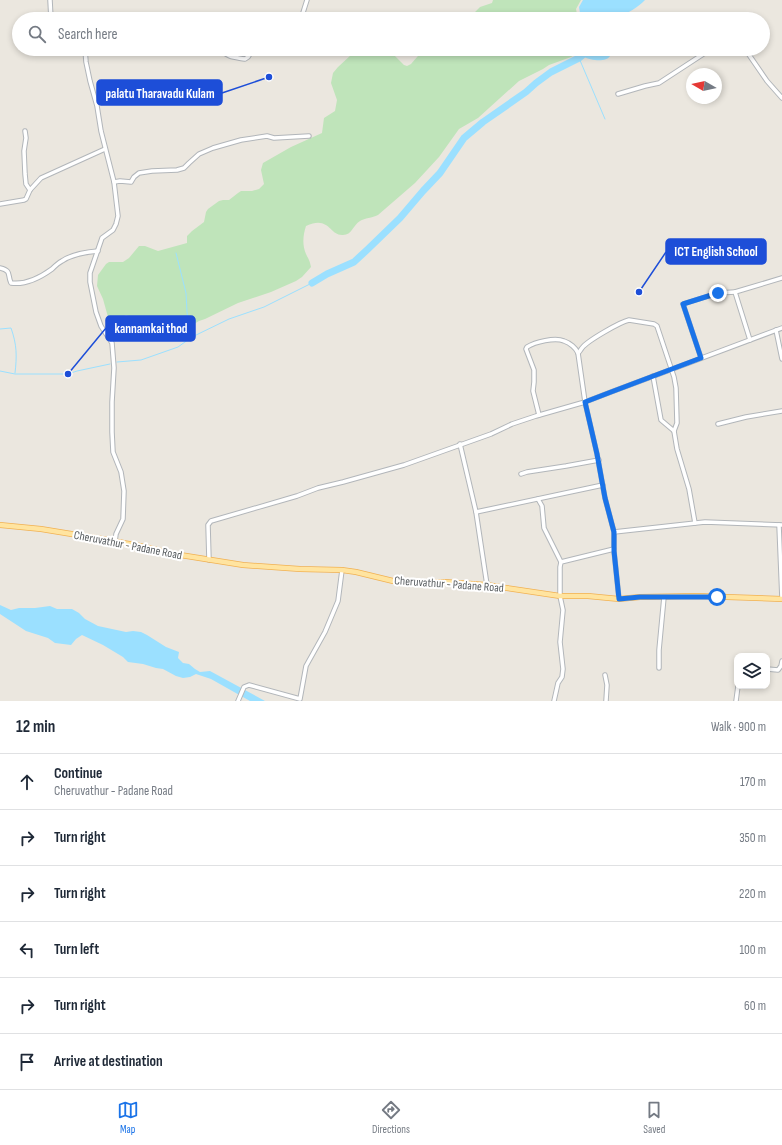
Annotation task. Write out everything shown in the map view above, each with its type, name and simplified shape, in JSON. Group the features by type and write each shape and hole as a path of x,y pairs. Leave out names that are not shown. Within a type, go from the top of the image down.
{"main road":[{"name":"Cheruvathur - Padane Road","path":"0,525 140,546 174,554 243,565 273,568 342,570 393,581 422,583 445,582 486,585 560,596 588,596 619,599 640,597 732,597 782,599"}],"street":[{"path":"50,0 51,12"},
{"path":"303,12 307,0"},
{"path":"85,56 88,75 97,106 100,131 114,182 118,216 113,230 102,238 90,273 90,282 96,312 101,326 112,343 114,368 112,432 114,452 121,472 124,492 123,519 116,534 115,542"},
{"path":"227,56 245,59 249,56"},
{"path":"618,94 659,83 700,56"},
{"path":"750,56 767,81 782,98"},
{"path":"25,131 25,174 26,184 30,190"},
{"path":"114,182 131,182 139,173 146,171 169,171 184,168 199,154 213,148 241,140 266,136 274,138 310,136"},
{"path":"0,204 26,199 30,190 41,178 105,149"},
{"path":"0,268 8,272 10,283 19,284 43,275 62,260 73,256 98,251"},
{"path":"701,358 683,304 718,293 735,292 782,278"},
{"path":"735,292 750,340"},
{"path":"578,354 581,348 587,343 618,324 629,320 654,324 657,326 674,377 677,396 677,423 674,431 677,449 689,489 695,523"},
{"path":"209,560 208,525 211,521 297,496 318,488 384,471 539,415 585,402 782,328"},
{"path":"776,330 782,359"},
{"path":"539,415 533,391 534,370 526,349 531,345 542,342 560,340 565,341 576,349 578,354 585,402 614,532 614,549 619,599"},
{"path":"653,376 661,420 674,431"},
{"path":"718,424 746,417 782,411"},
{"path":"460,444 476,512 486,585"},
{"path":"521,474 599,460"},
{"path":"476,512 603,485"},
{"path":"538,499 542,506 544,528 561,562 560,596 563,610 560,642 563,669 562,677 558,683 554,701"},
{"path":"614,532 679,526 695,523 749,523 780,525 782,599"},
{"path":"561,562 614,549"},
{"path":"238,700 244,687 249,685 300,699 306,666 325,632 338,601 342,570"},
{"path":"659,668 659,650 664,598"},
{"path":"770,669 778,670 782,661"},
{"path":"605,676 607,685 606,701"},
{"path":"736,701 738,689"}],"green space":[{"path":"493,0 581,0 576,9 577,12 475,12 480,7 492,3"},
{"path":"350,56 395,56 407,66 411,64 418,56 572,56 549,65 519,81 478,118 459,129 439,157 415,183 378,215 360,221 346,235 338,234 325,224 314,223 306,226 303,244 311,267 296,281 271,292 238,303 199,321 177,334 156,333 146,336 139,335 129,316 126,315 117,320 110,319 97,286 98,275 106,264 109,262 123,262 129,258 139,246 145,246 158,251 187,243 187,236 204,222 208,209 219,201 229,200 241,191 252,191 259,189 264,184 261,170 263,163 291,147 322,133 324,118 335,111 337,100 331,83 333,73"}],"water":[{"path":"583,0 645,0 628,12 580,12 579,7"},
{"path":"583,56 609,56 605,60"},
{"path":"0,605 11,610 50,606 57,609 72,609 85,619 98,626 126,632 141,632 166,647 179,652 178,658 183,663 189,664 200,672 210,671 265,701 250,701 211,679 196,674 183,678 163,669 128,662 123,657 103,645 82,635 71,645 55,643 48,638 26,631 0,614"}],"waterway":[{"path":"312,283 327,274 354,262 368,249 400,218 440,173 464,138 483,122 526,92 551,72 581,56"},
{"path":"579,58 605,119"},
{"path":"176,253 186,293 190,338"},
{"path":"117,362 141,360 178,347 192,337 229,319 264,307 312,283"},
{"path":"0,329 11,328 16,350 15,373"},
{"path":"0,371 15,374 68,374 110,364"}],"place":[{"name":"palatu Tharavadu Kulam","path":"269,77"},
{"name":"ICT English School","path":"639,292"},
{"name":"kannamkai thod","path":"68,374"}],"route":[{"path":"717,597 640,597 619,599 614,551 614,532 605,498 585,402 701,358 683,304 718,293"}]}
